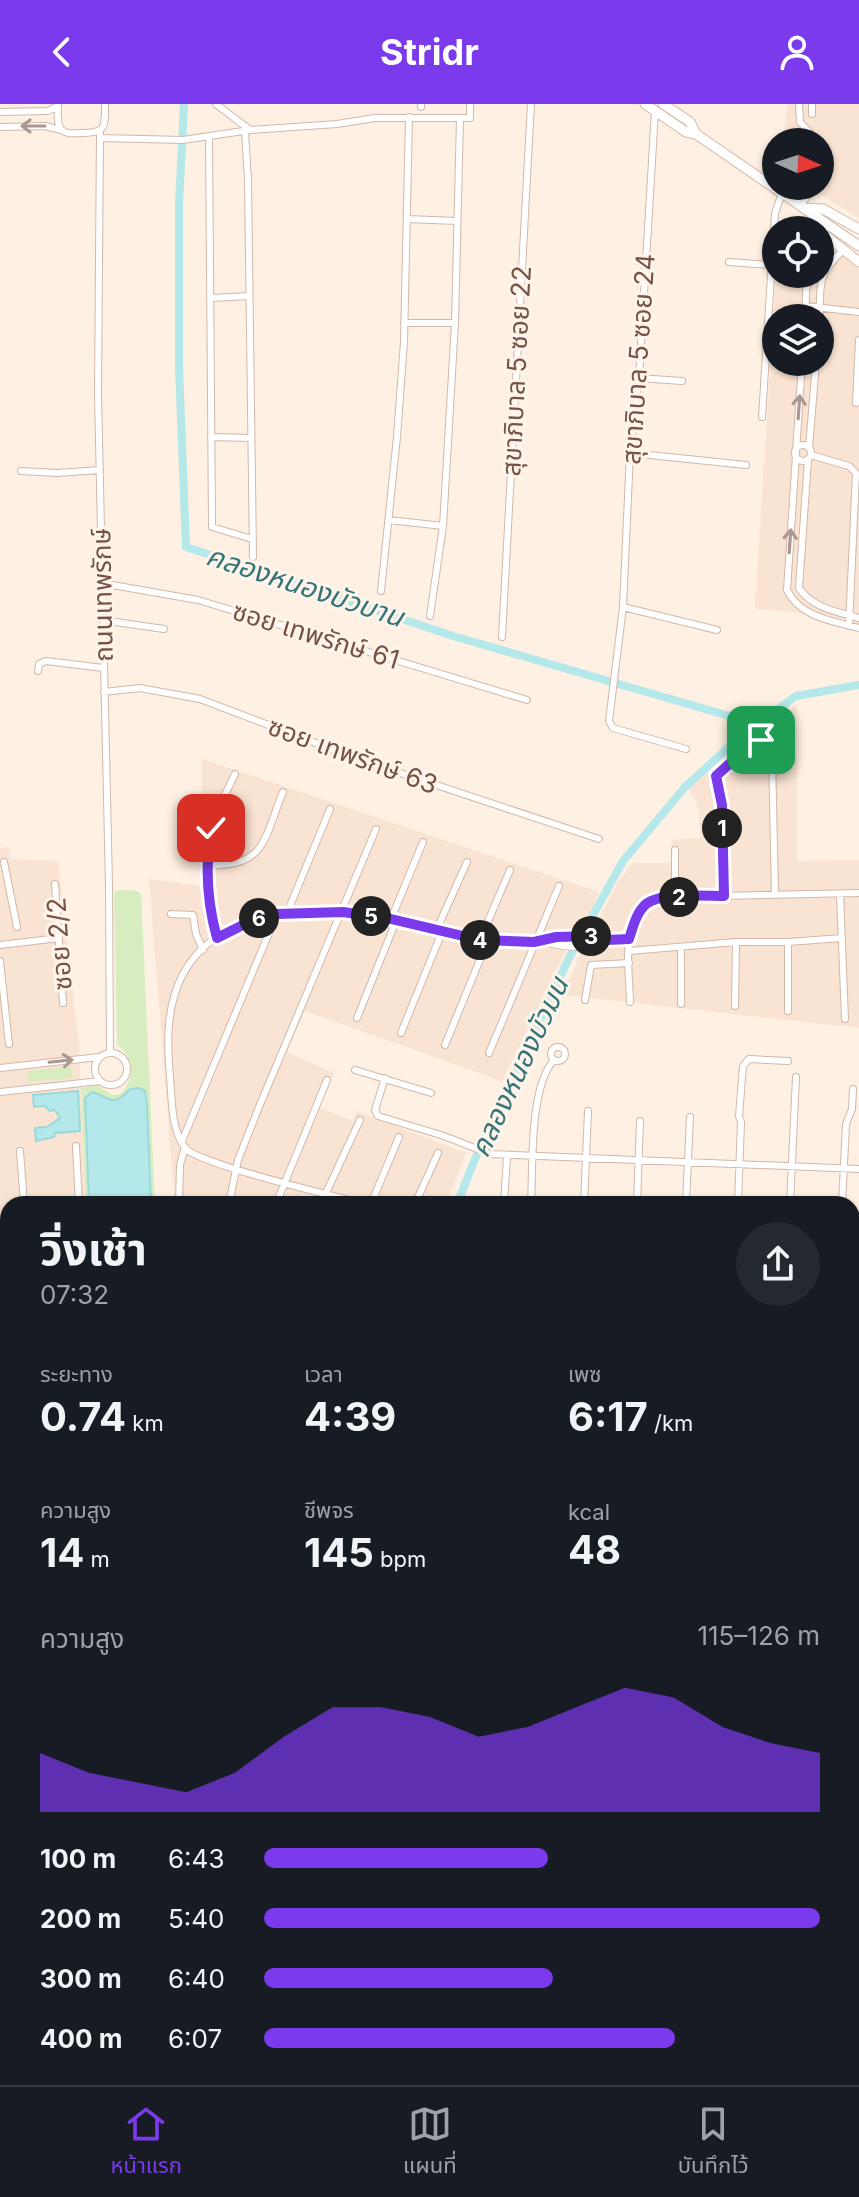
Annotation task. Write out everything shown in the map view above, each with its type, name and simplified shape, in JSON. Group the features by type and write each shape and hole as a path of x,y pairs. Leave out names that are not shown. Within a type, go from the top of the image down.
{"main road":[{"path":"645,104 690,122 696,134"},
{"path":"659,108 686,132 696,134 762,179"},
{"path":"792,200 816,216"},
{"path":"803,207 823,209 859,229"},
{"path":"834,238 859,246"},
{"path":"834,242 859,262"}],"street":[{"name":"ถนนเทพรักษ์","path":"105,104 105,122 100,134 100,470 110,1052"},
{"path":"216,104 248,130"},
{"path":"0,127 45,126 65,132 183,140 248,130 409,117 470,118 470,104"},
{"name":"สุขาภิบาล 5 ซอย 22","path":"502,637 531,104"},
{"path":"679,116 681,104"},
{"path":"799,104 800,122 805,128"},
{"path":"812,104 812,114"},
{"path":"0,112 47,111 58,105 59,125 65,132"},
{"name":"สุขาภิบาล 5 ซอย 24","path":"659,108 639,378 630,453 623,607 609,721 613,728 686,749"},
{"path":"381,591 397,437 404,323 409,117"},
{"path":"430,616 443,526 455,323 460,118"},
{"path":"248,130 253,557"},
{"path":"209,137 212,527 252,539"},
{"path":"803,207 806,200"},
{"path":"407,219 457,221"},
{"path":"820,304 823,274 843,250"},
{"path":"729,262 762,264"},
{"path":"762,417 770,288"},
{"path":"211,298 249,296"},
{"path":"834,310 859,312"},
{"path":"404,323 455,323"},
{"path":"856,403 859,340"},
{"path":"801,376 787,590 799,608 812,615 859,628"},
{"path":"815,376 799,588 803,595 818,605 855,616"},
{"path":"639,378 682,381"},
{"path":"211,437 251,438"},
{"path":"796,454 800,446 809,454 849,466 856,473 855,616 849,626"},
{"path":"630,453 746,465"},
{"path":"796,454 802,461 809,454"},
{"path":"21,471 57,473 100,470"},
{"path":"389,520 443,526"},
{"path":"788,568 800,567"},
{"name":"ซอย เทพรักษ์ 61","path":"101,583 198,600 527,700"},
{"path":"623,607 717,630"},
{"path":"102,620 164,629"},
{"path":"38,671 39,664 46,661 103,668"},
{"name":"ซอย เทพรักษ์ 63","path":"104,692 140,688 200,699 355,758 599,839"},
{"path":"724,896 722,805 716,776 750,745 761,740 767,742 772,755 775,894"},
{"path":"217,938 210,909 207,865 211,828 235,774"},
{"path":"207,865 237,865 255,854 283,792"},
{"path":"287,913 330,809"},
{"path":"231,1196 238,1160 376,829"},
{"path":"357,1018 423,842"},
{"path":"675,850 675,897"},
{"path":"4,862 17,927"},
{"path":"401,1033 467,862"},
{"path":"445,1045 510,870"},
{"name":"ซอย 2/2","path":"55,884 63,1003"},
{"path":"489,1053 559,886"},
{"path":"0,893 10,892"},
{"path":"630,1002 629,939 634,921 646,905 675,897 859,893"},
{"path":"840,894 845,1019"},
{"path":"335,1196 198,1158 183,1144 174,1116 168,1025 183,974 203,950 217,938 257,918 287,913 343,912 484,940 597,946 607,940"},
{"path":"171,914 193,915 203,950"},
{"path":"179,1196 183,1144 277,914"},
{"path":"543,942 570,936 629,939"},
{"path":"0,945 59,938"},
{"path":"629,951 736,942 842,938"},
{"path":"735,1006 736,942"},
{"path":"788,942 788,1011"},
{"path":"681,948 681,1004"},
{"path":"0,961 9,1044"},
{"path":"585,1000 591,965 629,963"},
{"path":"0,1068 99,1057 110,1052 124,1059 126,1074 115,1084 100,1081 0,1092"},
{"path":"99,1057 94,1067 100,1081"},
{"path":"738,1196 743,1066 749,1059 788,1061"},
{"path":"531,1196 536,1109 548,1066 554,1060"},
{"path":"355,1070 431,1093"},
{"path":"790,1196 796,1077"},
{"path":"385,1078 375,1114 486,1153 859,1169"},
{"path":"279,1196 327,1080"},
{"path":"842,1196 846,1124 852,1109 853,1089"},
{"path":"584,1196 588,1111"},
{"path":"686,1196 690,1117"},
{"path":"328,1194 360,1120"},
{"path":"637,1196 640,1121"},
{"path":"374,1196 399,1137"},
{"path":"76,1146 79,1196"},
{"path":"20,1151 23,1196"},
{"path":"419,1196 438,1153"},
{"path":"504,1196 507,1156"}],"shaded area":[{"path":"787,104 859,104 859,218 829,200 834,200 834,128 785,128"},
{"path":"834,249 859,269 859,631 795,612 755,609 770,376 834,376 834,304 774,304 775,288 834,288"},
{"path":"797,704 797,861 859,860 859,1028 563,995 583,947 568,946 502,1081 305,1011 287,1052 334,1073 320,1108 353,1121 357,1111 466,1153 449,1196 174,1196 149,879 208,887 203,838 202,759 599,892 582,930 593,929 620,879 633,863 670,863 672,840 700,838 699,812 688,788"},
{"path":"9,847 10,859 58,861 79,1044 86,1196 0,1196 0,848"}],"green space":[{"path":"137,891 141,894 155,1196 151,1196 146,1096 113,1101 97,1093 85,1098 89,1196 86,1196 81,1088 97,1085 112,1095 120,1094 131,1075 130,1062 117,1044 114,892"},
{"path":"71,1067 72,1078 29,1082 28,1071"}],"water":[{"path":"130,1089 145,1091 151,1196 89,1196 85,1098 92,1092 116,1100"},
{"path":"78,1091 80,1131 55,1133 54,1137 36,1141 35,1128 47,1127 60,1118 55,1110 50,1111 45,1106 34,1107 33,1095"}],"waterway":[{"name":"คลองหนองบัวบาน","path":"184,104 179,203 179,367 186,547 453,636 757,724"},
{"name":"คลองหนองบัวมน","path":"460,1196 569,958 623,861 685,787 741,736 796,696 859,685"}],"route":[{"path":"211,828 208,887 217,938 257,918 277,914 343,912 391,919 480,940 543,942 556,937 598,936 607,940 629,939 640,911 652,901 724,896 722,805 716,776 750,745 761,740"}]}
